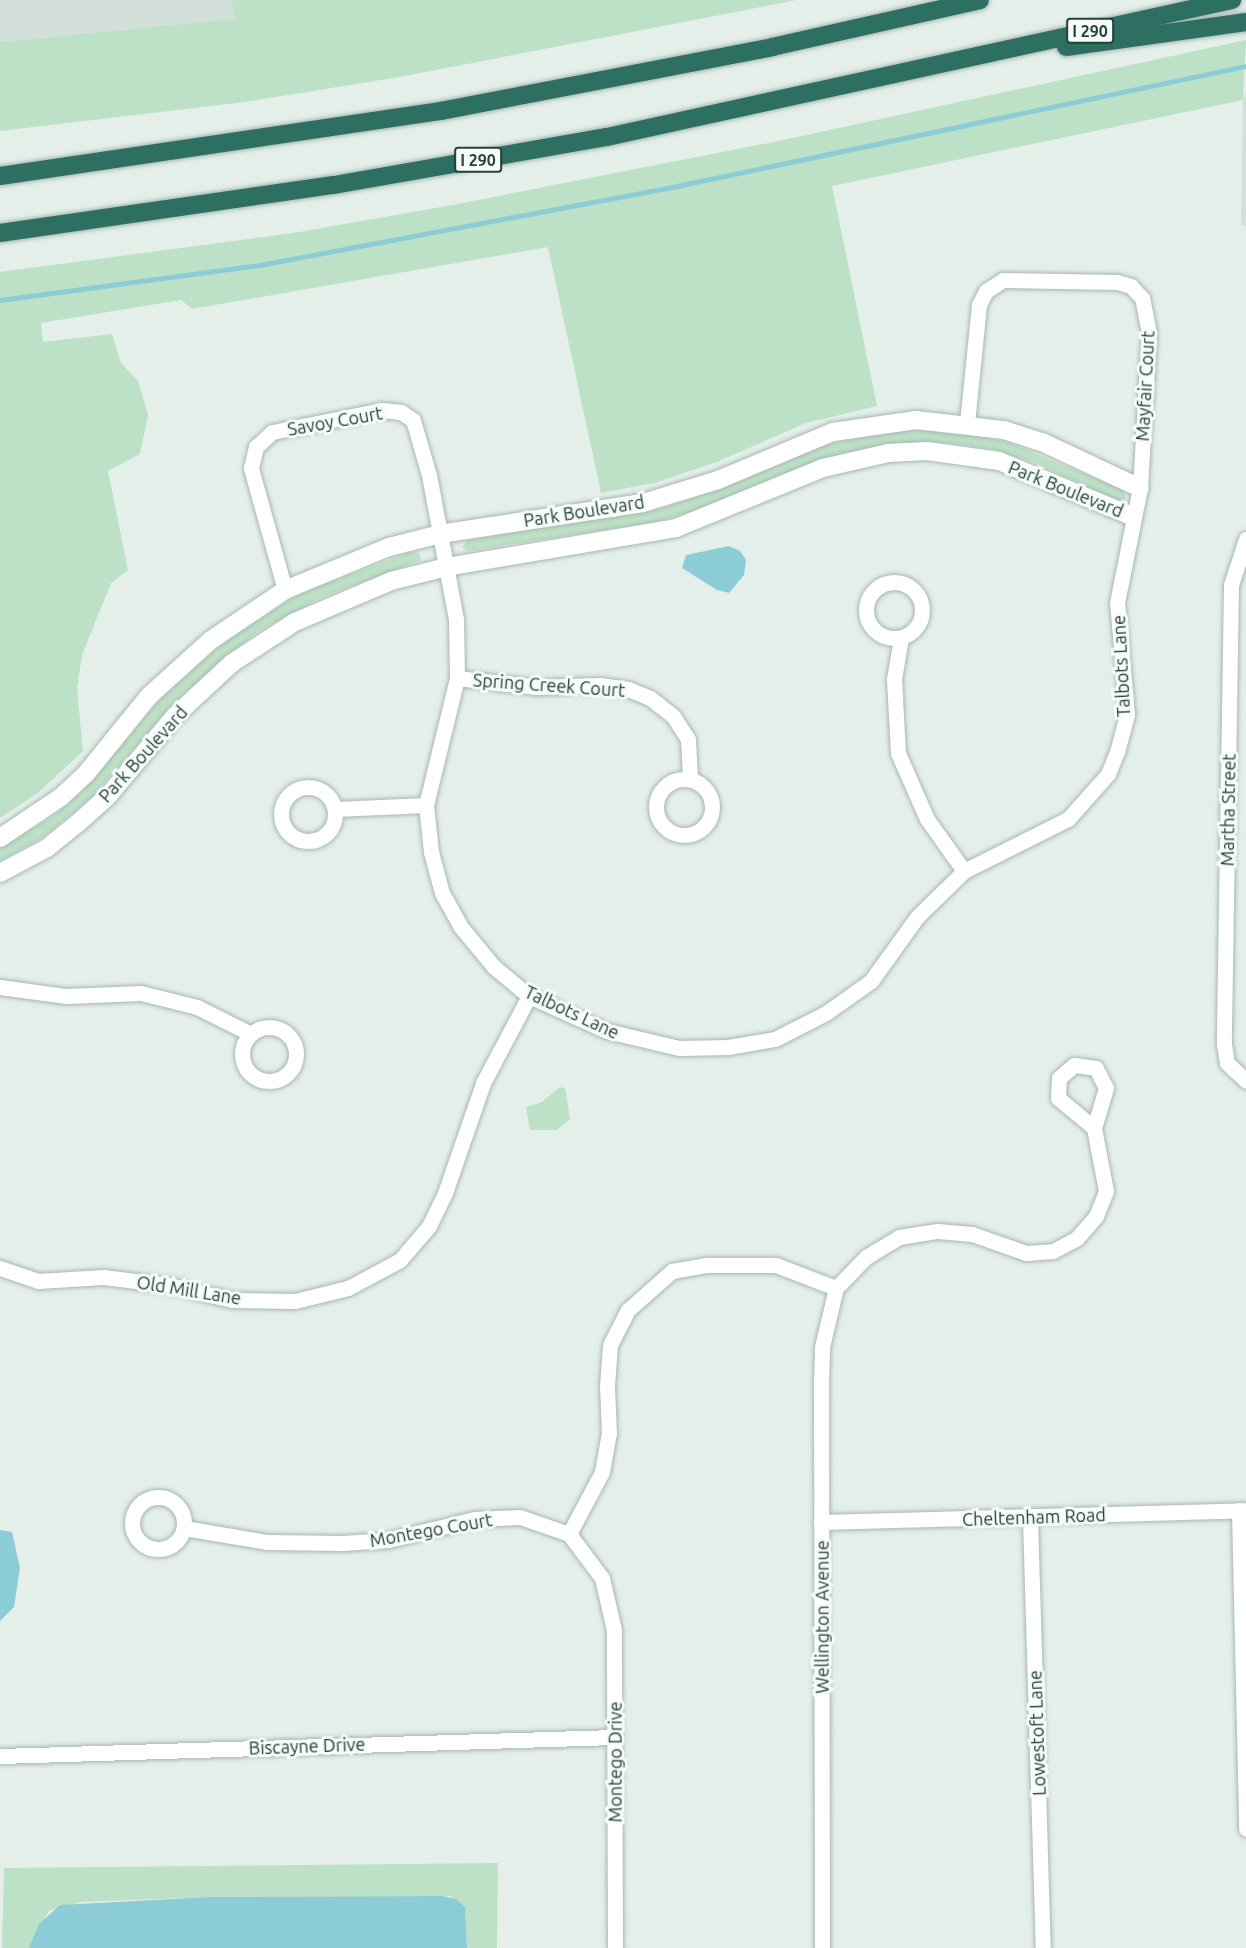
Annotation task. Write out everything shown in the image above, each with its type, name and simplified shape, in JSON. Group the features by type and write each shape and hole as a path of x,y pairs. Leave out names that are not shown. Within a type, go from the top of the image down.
{"highway":[{"path":"0,176 441,111 772,47 980,0"},
{"name":"I 290","path":"0,233 334,185 607,137 1232,0"},
{"path":"948,61 1246,22"},
{"path":"0,168 36,172"}],"street":[{"name":"Mayfair Court","path":"967,423 979,305 986,291 1003,280 1117,282 1131,286 1148,313 1149,333 1140,488"},
{"name":"Savoy Court","path":"285,590 251,468 255,447 272,432 382,410 401,412 418,430 440,534"},
{"name":"Park Boulevard","path":"0,838 61,797 85,775 149,696 211,640 285,590 389,547 440,534 643,503 718,480 833,432 916,420 967,423 1042,442 1140,488 1132,516 999,461 927,451 888,453 823,468 676,528 446,567 391,581 337,601 261,642 175,716 108,796 78,824 47,848 0,873"},
{"name":"Talbots Lane","path":"440,534 456,619 457,678 426,805 431,852 446,901 460,926 494,967 529,996 616,1034 679,1048 728,1047 775,1040 826,1013 871,981 917,917 964,871 1068,819 1108,774 1128,714 1117,603 1132,516"},
{"name":"Martha Street","path":"1243,1080 1227,1063 1224,1044 1231,585 1246,539"},
{"path":"901,638 894,679 897,753 927,819 964,871"},
{"name":"Spring Creek Court","path":"457,678 537,687 600,685 639,693 673,716 688,739 690,779"},
{"path":"335,809 426,805"},
{"path":"0,987 66,996 141,993 197,1007 251,1034"},
{"name":"Old Mill Lane","path":"0,1268 38,1281 103,1277 168,1285 233,1300 294,1301 348,1288 400,1260 429,1226 445,1193 483,1083 529,996"},
{"path":"568,1534 602,1472 609,1434 606,1386 610,1345 628,1310 648,1288 672,1271 735,1264 776,1265 836,1288 866,1257 899,1237 938,1231 972,1234 1026,1253 1053,1251 1077,1238 1096,1216 1106,1191 1094,1128"},
{"name":"Wellington Avenue","path":"822,1948 822,1347 836,1288"},
{"path":"1242,1510 1246,1829"},
{"name":"Cheltenham Road","path":"821,1522 1030,1518 1242,1510"},
{"name":"Montego Court","path":"184,1528 268,1542 343,1543 388,1540 474,1520 520,1517 568,1534"},
{"name":"Lowestoft Lane","path":"1030,1518 1043,1948"},
{"name":"Montego Drive","path":"568,1534 602,1578 614,1630 615,1948"},
{"name":"Biscayne Drive","path":"0,1756 615,1737"}],"shaded area":[{"path":"0,0 232,0 235,19 0,42"},
{"path":"1246,93 1246,226 1241,226 1243,100"}],"green space":[{"path":"232,0 797,0 400,77 245,102 0,131 0,42 234,19"},
{"path":"1246,40 1243,100 832,186 877,406 806,423 717,462 655,483 601,493 548,247 192,309 181,300 41,323 43,342 112,334 121,363 138,381 148,415 140,454 108,471 128,570 111,583 82,655 77,688 83,751 38,793 0,818 0,272 293,233 447,206 783,140"},
{"path":"897,431 943,431 1005,441 1123,490 1126,498 1118,501 1036,463 993,449 940,442 892,443 823,458 706,507 660,521 468,551 462,547 467,540 652,511 719,490 823,445"},
{"path":"411,552 419,553 421,560 320,598 257,632 177,699 91,798 43,837 0,861 0,848 52,817 82,792 163,696 226,641 301,593"},
{"path":"560,1087 565,1088 570,1119 557,1130 530,1130 526,1107 542,1102"},
{"path":"498,1863 497,1948 467,1948 465,1907 450,1896 443,1896 210,1897 82,1902 49,1911 29,1948 2,1948 4,1868"}],"water":[{"path":"729,546 740,551 746,560 744,575 729,593 717,590 682,568 686,555"},
{"path":"0,1530 12,1532 20,1568 14,1607 0,1621"},
{"path":"443,1896 456,1899 465,1907 467,1948 29,1948 39,1924 60,1905 210,1897"}],"waterway":[{"path":"0,300 265,264 677,186 1246,66"}]}
